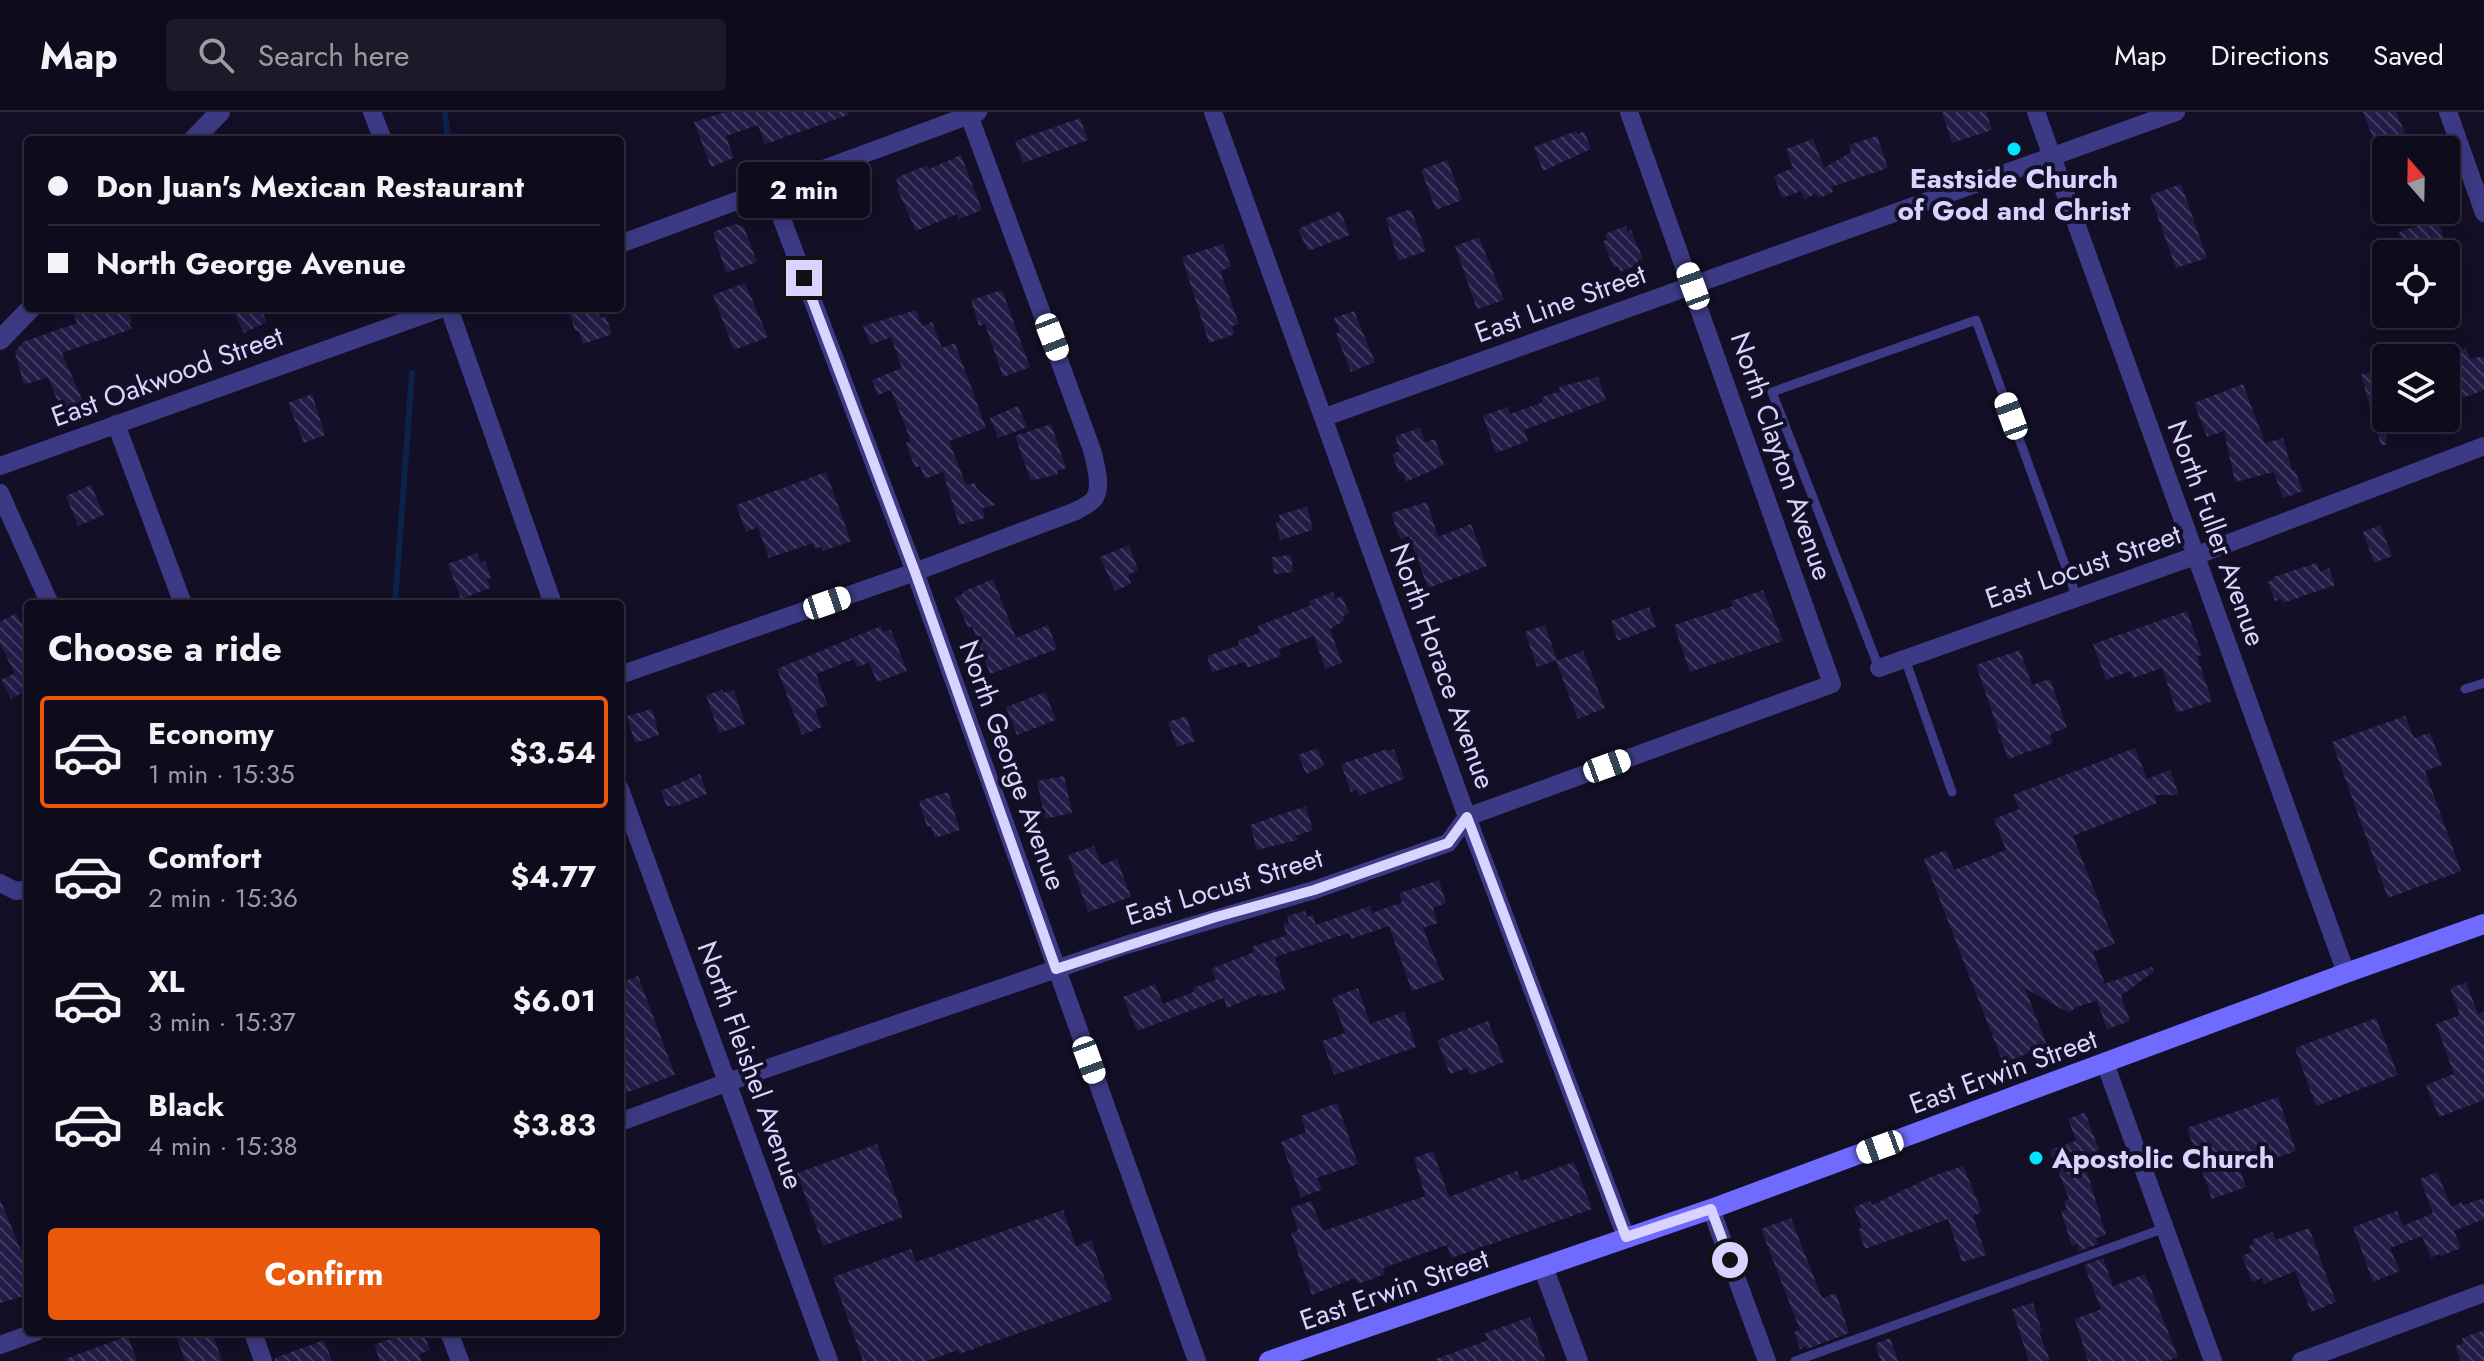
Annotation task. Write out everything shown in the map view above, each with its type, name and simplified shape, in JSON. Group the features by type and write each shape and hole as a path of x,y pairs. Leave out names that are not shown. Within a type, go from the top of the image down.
{"main road":[{"name":"East Erwin Street","path":"1269,1361 1711,1209 2484,924"}],"street":[{"path":"197,136 220,112"},
{"path":"372,112 381,136"},
{"name":"North Horace Avenue","path":"1213,112 1467,817 1626,1237"},
{"name":"North Clayton Avenue","path":"1629,112 1832,684"},
{"name":"North Fuller Avenue","path":"2036,112 2346,973"},
{"name":"East Line Street","path":"1325,417 2176,112"},
{"path":"2448,112 2484,213"},
{"path":"624,243 973,114 1092,450 1098,491 1094,500 1076,511 915,572 624,674"},
{"name":"North George Avenue","path":"771,190 915,572 1197,1361"},
{"path":"0,340 27,312"},
{"name":"East Oakwood Street","path":"0,466 432,312"},
{"path":"450,312 552,600"},
{"path":"116,424 182,600"},
{"name":"East Locust Street","path":"1879,668 2195,556 2484,446"},
{"path":"0,493 48,600"},
{"name":"East Locust Street","path":"624,1121 1056,969 1216,917 1314,890 1448,843 1467,817 1832,684"},
{"name":"North Fleishel Avenue","path":"624,800 829,1361"},
{"path":"0,883 16,891 24,890"},
{"path":"2105,1063 2213,1361"},
{"path":"1711,1209 1767,1361"},
{"path":"1543,1267 1578,1361"},
{"path":"2301,1361 2484,1293"},
{"path":"0,1345 25,1336"},
{"path":"254,1336 263,1361"},
{"path":"451,1336 460,1361"}],"lane":[{"path":"1879,668 1772,392 1976,320 2077,598"},
{"path":"1905,659 1952,792"},
{"path":"2465,689 2484,683"},
{"path":"1795,1361 2165,1228"}],"building":[{"path":"725,112 848,112 848,115 765,144 758,125 726,136 734,158 711,167 694,122"},
{"path":"1942,112 1986,112 1992,130 1952,143"},
{"path":"2363,112 2396,112 2406,136 2372,136"},
{"path":"1080,118 1088,140 1023,163 1015,141"},
{"path":"1576,131 1578,134 1584,131 1591,149 1543,171 1534,147"},
{"path":"1877,136 1888,168 1831,187 1833,192 1819,198 1816,194 1804,199 1801,191 1782,198 1774,176 1793,168 1786,149 1813,139 1824,168 1851,152 1849,145"},
{"path":"961,155 982,210 959,219 957,214 916,231 897,188 896,178 927,165 929,169"},
{"path":"1447,160 1462,200 1436,210 1421,170"},
{"path":"2181,184 2207,258 2176,268 2150,195"},
{"path":"1411,209 1426,251 1398,261 1386,218"},
{"path":"1340,211 1350,235 1308,251 1298,229"},
{"path":"735,224 744,227 757,262 726,273 713,232"},
{"path":"2421,224 2440,224 2444,240 2402,240 2399,232"},
{"path":"1626,226 1628,232 1631,230 1643,259 1620,272 1618,266 1614,268 1603,241 1607,240 1605,234"},
{"path":"1479,237 1504,300 1477,309 1455,246"},
{"path":"1223,244 1231,267 1220,271 1239,324 1232,326 1235,334 1209,343 1182,257"},
{"path":"745,283 768,337 734,350 713,295"},
{"path":"1002,290 1030,367 1003,377 985,324 979,326 971,300"},
{"path":"916,310 922,326 932,322 942,348 955,343 986,428 949,441 966,485 975,483 977,489 996,505 982,508 985,518 959,525 943,472 925,479 920,466 915,468 906,443 911,441 891,390 878,395 872,380 902,368 891,337 870,345 863,326"},
{"path":"1354,311 1375,362 1351,372 1336,334 1340,332 1334,318"},
{"path":"128,312 132,329 62,353 86,409 64,418 48,377 24,385 15,352 23,342 77,323 74,314"},
{"path":"234,312 262,312 267,322 244,333"},
{"path":"569,312 598,312 600,318 606,316 612,334 583,344 579,331 575,331"},
{"path":"2466,348 2470,359 2484,356 2484,390 2460,399 2460,350"},
{"path":"2372,371 2372,414 2361,375"},
{"path":"1598,377 1606,400 1524,430 1528,441 1496,453 1483,416 1507,407 1510,414 1543,402 1542,397 1560,391 1559,387"},
{"path":"2243,384 2265,443 2283,438 2292,471 2295,470 2303,491 2283,498 2274,472 2235,482 2224,431 2207,437 2194,403"},
{"path":"312,394 325,435 304,443 288,403"},
{"path":"1018,406 1027,427 998,438 990,418"},
{"path":"1051,424 1066,468 1057,471 1058,474 1031,481 1015,436"},
{"path":"1420,428 1425,442 1435,439 1444,465 1406,482 1392,454 1400,451 1395,436"},
{"path":"2377,432 2386,432 2386,445 2381,445"},
{"path":"826,472 851,541 823,551 821,547 815,549 813,543 769,558 758,527 746,532 736,505"},
{"path":"91,485 104,515 78,526 66,496"},
{"path":"1427,502 1438,537 1471,524 1487,566 1428,588 1409,536 1400,539 1391,513"},
{"path":"1307,507 1313,530 1280,540 1276,523 1280,521 1279,515"},
{"path":"2380,525 2392,556 2374,563 2363,532"},
{"path":"1129,545 1138,570 1128,575 1131,584 1115,591 1100,557"},
{"path":"477,553 481,563 485,561 491,578 487,579 490,588 461,599 448,564"},
{"path":"1291,555 1293,572 1274,574 1272,557"},
{"path":"2317,563 2320,572 2329,568 2335,585 2283,603 2281,599 2275,601 2268,582 2273,577"},
{"path":"993,579 1016,638 1048,625 1057,649 990,674 972,626 968,628 955,597"},
{"path":"1763,590 1783,641 1690,672 1674,625 1733,606 1731,601"},
{"path":"1333,592 1335,599 1342,596 1349,613 1343,616 1344,621 1330,629 1342,663 1325,669 1314,636 1279,649 1281,656 1247,668 1245,662 1212,672 1207,656 1239,645 1238,640 1260,633 1258,626 1311,605 1309,601"},
{"path":"1649,607 1656,627 1618,641 1611,621"},
{"path":"2187,611 2202,655 2197,656 2212,701 2177,713 2162,668 2133,678 2131,671 2106,680 2093,644"},
{"path":"16,613 24,627 24,692 11,699 1,680 15,673 0,644 0,622"},
{"path":"1545,625 1557,660 1537,667 1525,632"},
{"path":"881,626 883,632 891,630 907,671 877,682 869,663 857,667 854,659 816,674 828,705 815,710 822,727 802,735 777,669"},
{"path":"2020,650 2032,685 2050,679 2067,728 2050,734 2053,743 2008,759 1976,665"},
{"path":"1583,651 1605,708 1578,719 1556,661"},
{"path":"722,690 724,693 734,690 745,724 719,733 706,695"},
{"path":"1045,692 1056,720 1017,735 1006,707"},
{"path":"652,709 659,735 635,743 627,716"},
{"path":"1186,716 1195,741 1177,747 1168,722"},
{"path":"2405,716 2414,738 2430,733 2442,765 2425,771 2461,871 2388,898 2332,742"},
{"path":"1317,748 1324,766 1306,774 1298,755"},
{"path":"2135,748 2147,779 2170,770 2179,795 2154,795 2157,803 2073,836 2115,944 2093,952 2105,984 2152,967 2154,971 2121,996 2130,1021 2107,1029 2097,1001 2076,1007 2069,1013 2025,988 2047,1046 2003,1063 1924,859 1946,850 1954,870 2006,850 1994,819 2019,809 2013,795"},
{"path":"1394,749 1404,779 1359,796 1357,790 1351,792 1341,764"},
{"path":"700,774 707,794 667,807 661,791"},
{"path":"1064,776 1072,813 1045,819 1037,781"},
{"path":"948,792 960,830 935,838 931,826 927,827 919,801"},
{"path":"1306,806 1313,830 1296,836 1297,840 1257,850 1250,825"},
{"path":"1094,846 1101,865 1117,859 1131,897 1088,912 1068,855"},
{"path":"1439,880 1446,903 1433,908 1438,923 1423,928 1444,980 1412,991 1389,926 1351,939 1349,933 1275,957 1285,990 1261,997 1260,994 1227,1008 1224,998 1137,1031 1123,997 1155,984 1163,1004 1216,980 1211,969 1254,952 1252,947 1287,935 1283,924 1289,923 1287,916 1305,911 1307,917 1313,915 1316,925 1370,906 1372,913 1402,902 1399,893"},
{"path":"638,976 675,1075 624,1094 624,981"},
{"path":"2466,982 2478,1014 2484,1012 2484,1100 2439,1117 2426,1085 2454,1074 2436,1024 2460,1015 2450,988"},
{"path":"1358,988 1370,1024 1404,1012 1416,1047 1334,1075 1322,1041 1345,1033 1332,998"},
{"path":"2376,1018 2398,1075 2316,1106 2295,1048"},
{"path":"1488,1021 1504,1062 1470,1075 1467,1068 1450,1074 1437,1040"},
{"path":"2278,1097 2296,1151 2240,1170 2246,1187 2212,1199 2187,1128"},
{"path":"1337,1103 1358,1164 1317,1178 1322,1190 1301,1197 1281,1142 1306,1132 1301,1116"},
{"path":"2085,1112 2102,1158 2085,1165 2106,1235 2096,1238 2098,1244 2079,1251 2077,1244 2072,1246 2061,1211 2067,1210 2064,1201 2069,1199 2050,1150 2076,1141 2068,1119"},
{"path":"877,1144 903,1217 823,1246 797,1173"},
{"path":"1433,1151 1449,1197 1517,1171 1521,1181 1574,1162 1592,1209 1451,1258 1447,1245 1383,1268 1385,1274 1358,1284 1355,1278 1312,1295 1291,1233 1298,1230 1291,1208 1311,1201 1323,1231 1425,1196 1414,1158"},
{"path":"1963,1166 1982,1212 1973,1216 1986,1255 1962,1262 1948,1219 1865,1249 1858,1229 1862,1228 1854,1207 1870,1201 1872,1205 1933,1176"},
{"path":"2437,1172 2451,1207 2484,1198 2484,1219 2454,1231 2461,1248 2441,1256 2431,1258 2422,1236 2390,1248 2400,1271 2373,1282 2353,1227 2397,1211 2403,1226 2433,1213 2420,1179"},
{"path":"0,1199 24,1252 24,1296 0,1303"},
{"path":"1063,1210 1076,1246 1091,1240 1112,1300 959,1354 958,1350 927,1361 863,1361 833,1277 911,1249 916,1262"},
{"path":"1791,1218 1822,1298 1836,1293 1849,1333 1807,1349 1806,1346 1800,1349 1794,1332 1800,1330 1761,1229"},
{"path":"2309,1228 2336,1302 2311,1312 2295,1271 2264,1284 2262,1278 2252,1282 2242,1256 2252,1252 2249,1246 2254,1244 2252,1240 2272,1232 2276,1240"},
{"path":"2103,1258 2113,1286 2145,1274 2178,1357 2167,1361 2088,1361 2075,1319 2101,1309 2084,1265"},
{"path":"2033,1303 2050,1361 2029,1361 2012,1309"},
{"path":"1530,1317 1546,1361 1436,1359 1488,1340 1485,1333"},
{"path":"2484,1330 2484,1361 2461,1361 2455,1346 2464,1343 2462,1338"},
{"path":"128,1336 137,1361 65,1359"},
{"path":"176,1336 213,1336 222,1361 185,1361"},
{"path":"398,1336 425,1336 430,1350 419,1354 421,1361 380,1361 374,1345"},
{"path":"1890,1338 1898,1361 1881,1361 1875,1344"},
{"path":"324,1340 332,1361 275,1361 275,1358"}],"waterway":[{"path":"445,112 448,136"},
{"path":"395,600 412,373"}],"place":[{"name":"Eastside Church of God and Christ","path":"2014,149"},
{"name":"Apostolic Church","path":"2036,1158"}],"route":[{"path":"804,278 915,572 1056,969 1216,917 1314,890 1448,843 1467,817 1626,1237 1711,1209 1730,1260"}]}
